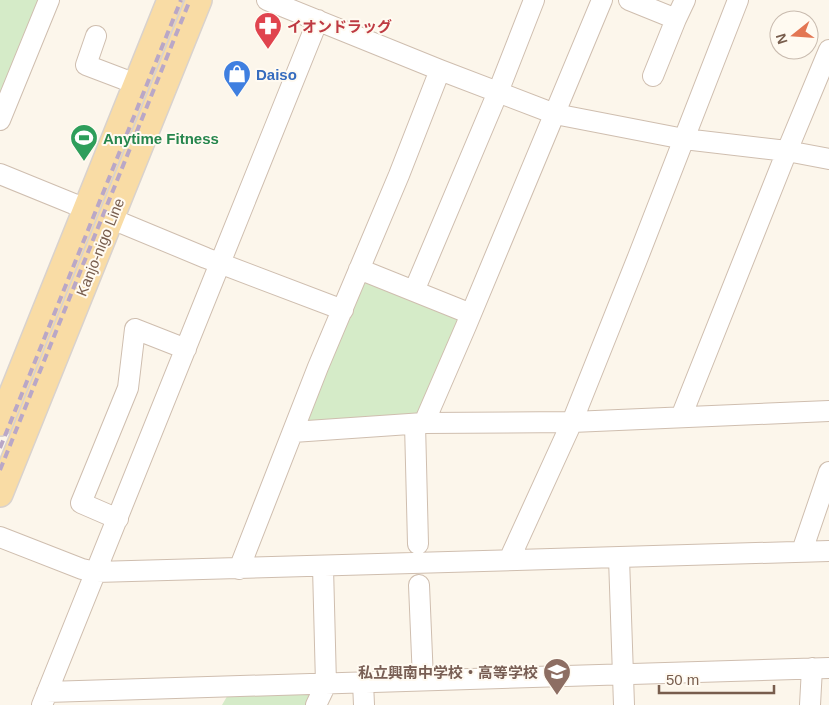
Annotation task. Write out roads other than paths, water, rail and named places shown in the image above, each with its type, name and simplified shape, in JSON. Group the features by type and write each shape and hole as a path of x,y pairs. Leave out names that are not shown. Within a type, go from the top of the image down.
{"main road":[{"name":"Kanjo-nigo Line","path":"0,423 170,0"},
{"name":"Kanjo-nigo Line","path":"0,494 199,0"}],"street":[{"path":"0,120 49,0"},
{"path":"414,291 498,92 534,0"},
{"path":"418,544 419,424 471,314 602,0"},
{"path":"629,0 676,19"},
{"path":"654,76 684,0"},
{"path":"509,560 572,422 738,0"},
{"path":"270,1 555,114 684,139 829,159"},
{"path":"318,20 45,698 216,696 326,684 363,682 821,668 810,705"},
{"path":"96,36 86,65 136,84"},
{"path":"681,417 829,50"},
{"path":"239,569 440,70"},
{"path":"0,174 86,209"},
{"path":"112,219 342,310"},
{"path":"359,270 471,314"},
{"path":"118,519 81,504 128,388 135,329 186,349"},
{"path":"293,432 419,424 572,422 829,411"},
{"path":"802,551 829,472"},
{"path":"0,537 82,569 96,572 829,551"},
{"path":"619,558 624,705"},
{"path":"316,705 326,684 323,566"},
{"path":"419,585 423,680"},
{"path":"363,682 364,705"}],"railway":[{"path":"0,448 181,0"},
{"path":"0,470 190,0"}],"place":[{"name":"イオンドラッグ","path":"268,50"},
{"name":"Daiso","path":"237,98"},
{"name":"Anytime Fitness","path":"84,162"},
{"name":"私立興南中学校・高等学校","path":"557,696"}]}
